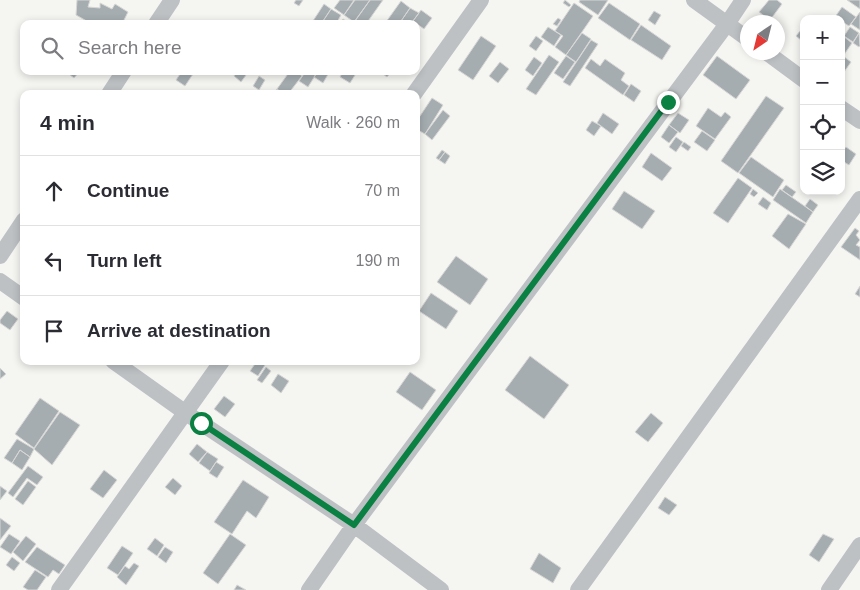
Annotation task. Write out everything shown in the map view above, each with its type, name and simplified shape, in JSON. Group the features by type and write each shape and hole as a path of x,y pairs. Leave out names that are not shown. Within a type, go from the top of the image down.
{"street":[{"path":"159,20 172,0"},
{"path":"417,90 481,0"},
{"path":"694,0 740,33"},
{"path":"309,590 354,525 743,0"},
{"path":"777,60 800,77"},
{"path":"112,90 121,75"},
{"path":"845,111 860,121"},
{"path":"578,590 860,199"},
{"path":"0,256 20,226"},
{"path":"0,281 20,295"},
{"path":"119,365 186,413 354,525 440,590"},
{"path":"59,590 219,365"},
{"path":"829,590 860,545"}],"building":[{"path":"77,0 90,0 88,7 100,8 100,3 112,9 115,4 128,12 124,20 85,20 76,15"},
{"path":"296,0 303,0 299,6 294,3"},
{"path":"340,0 354,0 344,15 334,8"},
{"path":"355,0 370,0 355,20 351,20 344,15"},
{"path":"370,0 383,0 369,20 356,20"},
{"path":"565,0 571,5 569,7 563,3"},
{"path":"580,0 608,0 598,15 579,2"},
{"path":"769,0 777,0 782,4 774,15 763,15 759,12"},
{"path":"847,0 860,0 860,9"},
{"path":"401,1 410,8 402,20 387,20"},
{"path":"574,3 593,16 566,55 555,47 563,36 555,31"},
{"path":"609,3 640,24 630,40 598,18"},
{"path":"324,4 331,9 324,20 314,20"},
{"path":"842,7 856,17 849,26 845,24 845,15 836,15"},
{"path":"410,8 419,13 414,20 402,20"},
{"path":"331,9 341,15 338,20 324,20"},
{"path":"421,10 432,18 424,29 420,26 420,20 414,20"},
{"path":"654,11 661,15 655,25 648,20"},
{"path":"860,12 860,30 851,24"},
{"path":"558,18 561,20 557,26 553,24"},
{"path":"641,25 671,46 662,60 631,40"},
{"path":"548,27 561,35 554,46 541,37"},
{"path":"850,27 859,33 853,42 845,37"},
{"path":"800,31 800,39 796,36"},
{"path":"582,33 591,39 576,62 566,55"},
{"path":"859,33 860,46 859,47 853,43"},
{"path":"481,36 496,46 473,80 458,70"},
{"path":"536,36 543,41 536,51 529,46"},
{"path":"845,38 852,43 845,53"},
{"path":"591,40 598,44 570,86 563,82"},
{"path":"549,55 559,62 536,95 526,89"},
{"path":"566,56 575,62 563,79 554,73"},
{"path":"717,56 750,80 736,99 703,75"},
{"path":"534,57 542,63 533,76 525,70"},
{"path":"845,58 851,62 845,71"},
{"path":"591,59 600,66 605,59 625,73 621,80 629,86 623,95 585,68"},
{"path":"500,62 509,69 498,83 489,76"},
{"path":"179,75 192,75 185,86 176,80"},
{"path":"235,75 246,75 241,82"},
{"path":"287,75 302,76 291,90 277,89"},
{"path":"303,75 316,75 308,87 299,81"},
{"path":"315,75 328,75 323,83 314,77"},
{"path":"341,75 355,75 350,83 340,77"},
{"path":"259,76 265,80 259,90 253,86"},
{"path":"631,84 641,91 634,102 624,95"},
{"path":"766,96 784,108 738,173 721,161"},
{"path":"432,98 443,105 425,134 420,131 420,116"},
{"path":"708,108 721,117 725,112 731,117 715,139 696,126"},
{"path":"443,110 450,116 432,140 425,134"},
{"path":"603,113 619,124 612,134 597,123"},
{"path":"678,113 689,120 680,133 669,125"},
{"path":"592,121 601,126 594,136 586,130"},
{"path":"669,125 678,132 669,143 661,137"},
{"path":"702,131 715,140 707,151 694,142"},
{"path":"676,137 683,142 676,152 669,147"},
{"path":"684,142 691,147 688,151 681,146"},
{"path":"846,147 856,154 849,165 845,162"},
{"path":"442,150 445,152 439,160 436,158"},
{"path":"445,152 450,156 445,164 439,160"},
{"path":"651,153 672,168 662,181 642,167"},
{"path":"751,157 784,180 773,197 739,173"},
{"path":"738,178 752,188 728,223 713,213"},
{"path":"786,185 796,192 792,197 782,190"},
{"path":"753,189 758,193 754,197 750,194"},
{"path":"780,189 813,212 806,223 773,200"},
{"path":"624,191 655,211 642,229 612,209"},
{"path":"763,197 771,203 767,210 758,204"},
{"path":"810,199 818,205 813,212 805,206"},
{"path":"788,214 806,224 789,249 772,236"},
{"path":"855,228 859,231 856,235 860,240 856,245 860,247 860,260 841,247"},
{"path":"456,256 488,279 470,305 437,282"},
{"path":"860,286 860,297 855,294"},
{"path":"431,293 458,311 446,329 420,312"},
{"path":"7,311 18,319 10,330 0,323 0,320"},
{"path":"530,356 569,385 544,419 505,390"},
{"path":"254,365 265,365 258,376 250,371"},
{"path":"266,367 271,371 262,383 257,380"},
{"path":"0,368 6,374 0,379"},
{"path":"410,372 436,390 422,410 396,392"},
{"path":"278,374 289,381 281,393 271,385"},
{"path":"224,396 235,404 225,417 214,409"},
{"path":"40,398 59,411 34,448 15,434"},
{"path":"60,412 80,425 52,465 34,449"},
{"path":"651,413 663,423 648,442 635,432"},
{"path":"17,439 34,449 30,457 20,450 12,463 4,458"},
{"path":"197,444 207,452 198,462 189,454"},
{"path":"20,450 30,457 22,470 12,463"},
{"path":"207,452 218,459 210,471 199,463"},
{"path":"216,462 224,467 217,478 209,473"},
{"path":"28,466 43,477 37,485 27,478 13,497 8,493"},
{"path":"104,470 117,480 103,498 90,489"},
{"path":"173,478 182,486 175,495 165,487"},
{"path":"243,480 269,497 256,518 247,511 232,534 214,522"},
{"path":"28,481 36,487 23,505 15,499"},
{"path":"0,486 7,491 0,500"},
{"path":"665,497 677,505 669,515 658,508"},
{"path":"0,518 11,526 0,540"},
{"path":"9,534 20,541 11,554 0,547"},
{"path":"230,534 246,545 218,584 203,573"},
{"path":"823,534 834,539 819,562 809,555"},
{"path":"26,536 36,544 23,561 13,552"},
{"path":"155,538 164,545 157,556 147,549"},
{"path":"122,546 133,553 118,575 107,568"},
{"path":"37,547 65,565 59,574 53,570 48,577 25,562"},
{"path":"165,547 173,552 166,563 158,557"},
{"path":"539,553 561,568 553,583 530,569"},
{"path":"12,557 20,563 14,571 6,565"},
{"path":"134,563 139,566 126,585 117,577 125,566 129,569"},
{"path":"35,570 46,577 37,590 28,590 23,587"},
{"path":"237,585 246,590 234,590"}],"route":[{"path":"201,423 354,525 668,102"}]}
